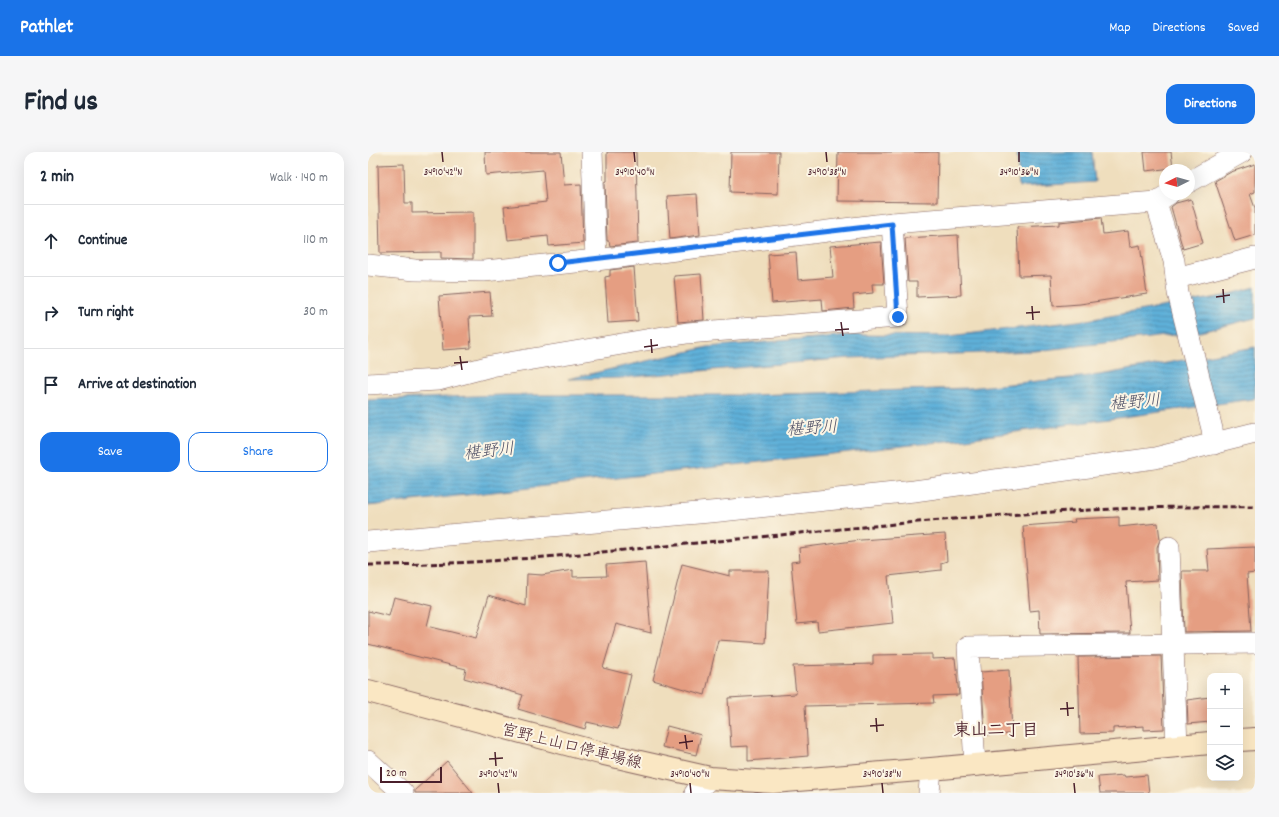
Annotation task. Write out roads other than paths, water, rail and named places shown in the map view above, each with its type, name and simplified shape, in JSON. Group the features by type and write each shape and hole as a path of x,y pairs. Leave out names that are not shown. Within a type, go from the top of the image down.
{"main road":[{"name":"宮野上山口停車場線","path":"368,691 600,753 710,778 773,782 1207,743"},
{"path":"1243,740 1255,739"}],"street":[{"path":"592,152 596,260"},
{"path":"1195,179 1242,152"},
{"path":"368,265 415,270 484,271 596,260 892,224 1159,198"},
{"path":"1163,200 1177,285 1213,436"},
{"path":"368,384 438,380 491,366 687,333 898,317 892,224"},
{"path":"1177,285 1255,258"},
{"path":"368,542 728,510 914,491 1155,458 1213,436 1255,433"},
{"path":"1169,547 1177,746"},
{"path":"975,765 968,647 1255,643"},
{"path":"370,767 403,793"},
{"path":"929,793 931,769"},
{"path":"695,793 710,778"}],"water":[{"path":"1017,152 1092,152 1095,182 1019,187"},
{"path":"1255,287 1255,318 1200,332 1035,351 849,358 620,378 568,379 708,347 850,335 949,336 1087,320 1224,296"},
{"name":"椹野川","path":"1255,347 1255,398 1253,399 965,439 368,506 368,400 503,395 752,395 968,388 1100,375"}],"railway":[{"path":"368,565 407,565 522,559 892,524 1037,513 1182,507 1255,507"}],"district":[{"name":"東山二丁目","path":"996,729"}]}
